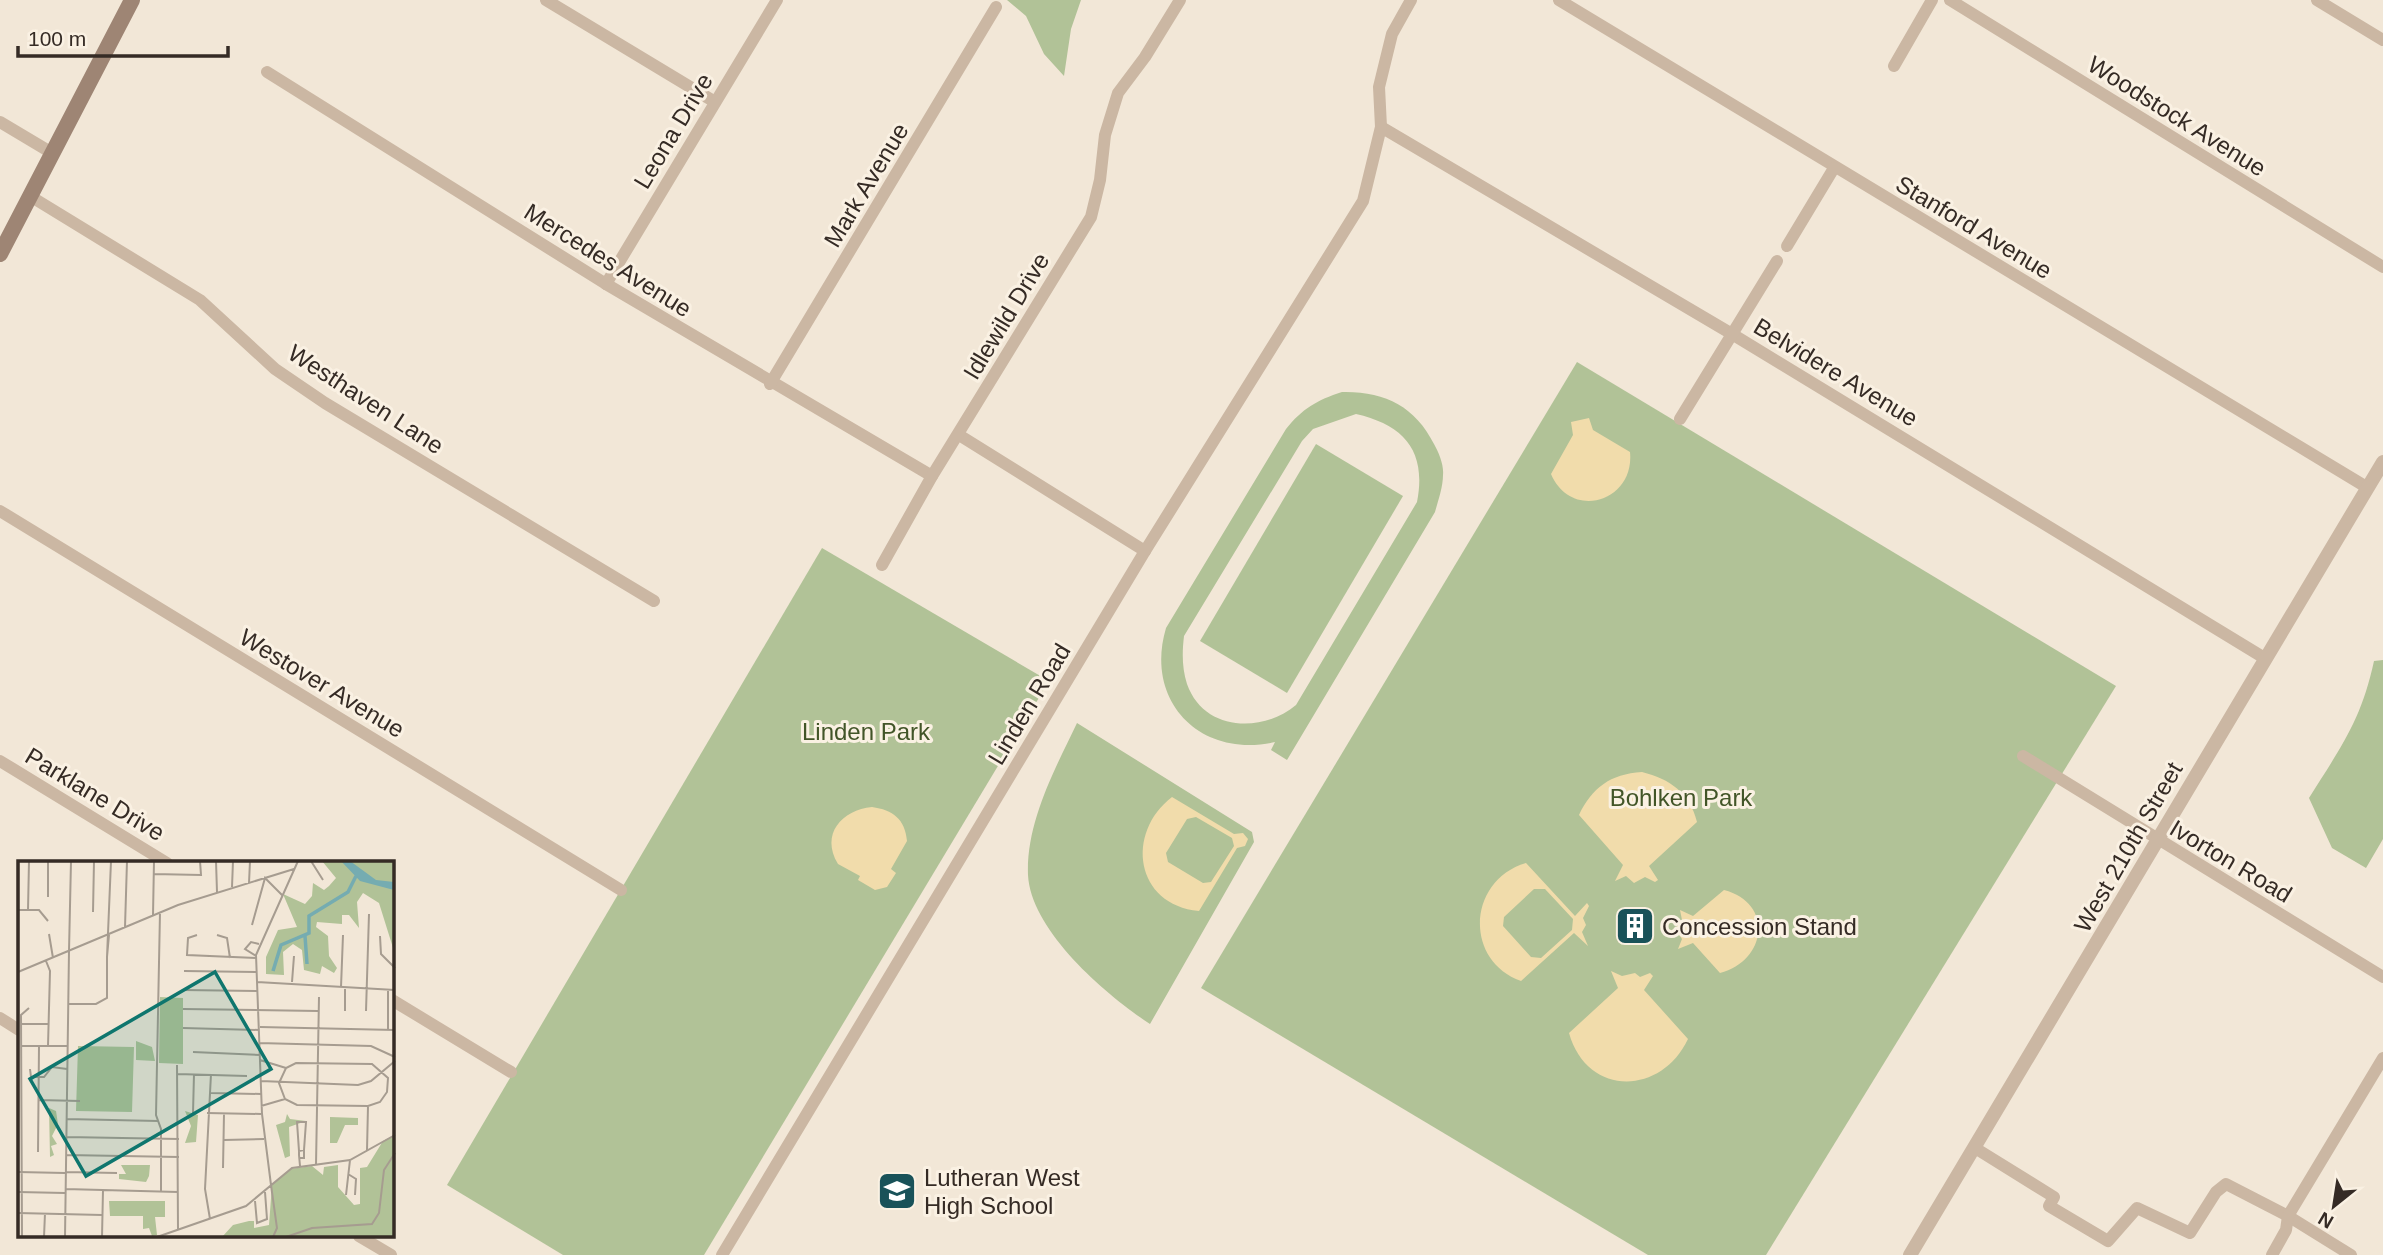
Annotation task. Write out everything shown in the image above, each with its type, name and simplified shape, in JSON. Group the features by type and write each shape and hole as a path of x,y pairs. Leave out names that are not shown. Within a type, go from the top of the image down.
{"main road":[{"path":"0,254 132,0"}],"street":[{"path":"546,0 715,102"},
{"name":"Leona Drive","path":"606,285 777,0"},
{"name":"Idlewild Drive","path":"882,565 932,476 1091,217 1100,180 1105,135 1118,93 1180,0"},
{"name":"Linden Road","path":"722,1255 1145,551 1363,201 1381,127 1379,87 1392,34 1410,0"},
{"name":"Stanford Avenue","path":"1559,0 2368,488"},
{"path":"1894,66 1932,0"},
{"name":"Woodstock Avenue","path":"1950,0 2383,267"},
{"path":"2317,0 2383,40"},
{"name":"Mark Avenue","path":"770,384 996,7"},
{"name":"Mercedes Avenue","path":"267,72 606,285 770,384 932,476"},
{"path":"0,122 52,153"},
{"name":"Belvidere Avenue","path":"1381,127 1732,334 2266,659"},
{"path":"1787,246 1834,168"},
{"name":"Westhaven Lane","path":"30,196 200,300 275,369 326,403 654,601"},
{"path":"1680,419 1777,261"},
{"path":"959,435 1145,551"},
{"name":"West 210th Street","path":"1910,1255 2383,462"},
{"name":"Westover Avenue","path":"0,511 621,890"},
{"name":"Ivorton Road","path":"2023,756 2157,841 2383,977"},
{"name":"Parklane Drive","path":"0,761 164,861"},
{"path":"394,1001 511,1072"},
{"path":"0,1018 18,1029"},
{"path":"2272,1255 2286,1230 2288,1216 2383,1058"},
{"path":"1975,1148 2054,1197 2049,1206 2108,1241 2137,1208 2190,1233 2216,1192 2225,1184 2288,1216 2351,1255"},
{"path":"362,1238 391,1255"}],"green space":[{"path":"1007,0 1081,0 1071,29 1064,76 1044,54 1026,16"},
{"name":"Bohlken Park","path":"1577,362 2116,686 1766,1255 1648,1255 1201,988"},
{"path":"1342,392 1385,398 1408,411 1418,420 1436,448 1442,463 1443,480 1435,512 1287,760 1271,750 1275,742 1248,745 1224,742 1202,733 1184,719 1171,701 1163,679 1161,655 1166,628 1286,429 1304,411","holes":["1356,414 1373,419 1399,433 1415,455 1419,484 1417,502 1296,705 1283,714 1251,723 1220,719 1195,700 1187,684 1183,660 1184,636 1302,441 1313,429"]},
{"path":"1316,444 1403,496 1287,693 1200,641"},
{"name":"Linden Park","path":"822,548 1049,681 704,1255 563,1255 447,1185"},
{"path":"2383,660 2383,839 2366,868 2332,848 2309,798 2356,717 2374,661"},
{"path":"1077,723 1252,832 1254,842 1150,1024 1113,996 1074,960 1042,918 1032,896 1028,875 1032,835 1044,796"}],"sand":[{"path":"1589,418 1593,430 1630,452 1629,469 1623,483 1600,499 1586,501 1572,497 1560,489 1551,474 1573,435 1571,422"},
{"path":"1642,772 1670,783 1684,795 1697,822 1649,866 1658,880 1655,882 1645,877 1634,883 1626,876 1615,881 1623,865 1579,815 1590,797 1603,784 1620,776"},
{"path":"1172,797 1234,834 1243,833 1248,839 1245,846 1237,848 1199,911 1178,906 1161,896 1150,882 1144,865 1143,847 1147,829 1157,812","holes":["1196,817 1232,838 1234,846 1211,882 1203,883 1168,862 1166,853 1187,819"]},
{"path":"872,807 886,810 897,817 904,827 907,841 891,869 896,873 887,887 875,890 858,880 860,876 838,864 832,843 833,834 843,818"},
{"path":"1526,863 1575,916 1587,903 1589,906 1583,918 1586,925 1582,932 1588,946 1574,933 1521,981 1502,971 1489,956 1482,939 1480,920 1484,902 1493,886 1507,872","holes":["1534,889 1545,889 1573,919 1572,930 1541,958 1531,957 1503,926 1504,917"]},
{"path":"1724,890 1740,897 1751,907 1757,919 1758,932 1755,945 1747,957 1736,967 1720,973 1693,943 1678,949 1682,939 1675,929 1682,920 1680,910 1693,916"},
{"path":"1611,971 1622,976 1635,973 1640,977 1650,973 1653,976 1644,990 1688,1039 1676,1058 1661,1071 1643,1079 1625,1081 1607,1078 1591,1069 1578,1054 1569,1033 1618,988"}],"place":[{"name":"Concession Stand","path":"1635,926"},
{"name":"Lutheran West High School","path":"897,1191"}]}
